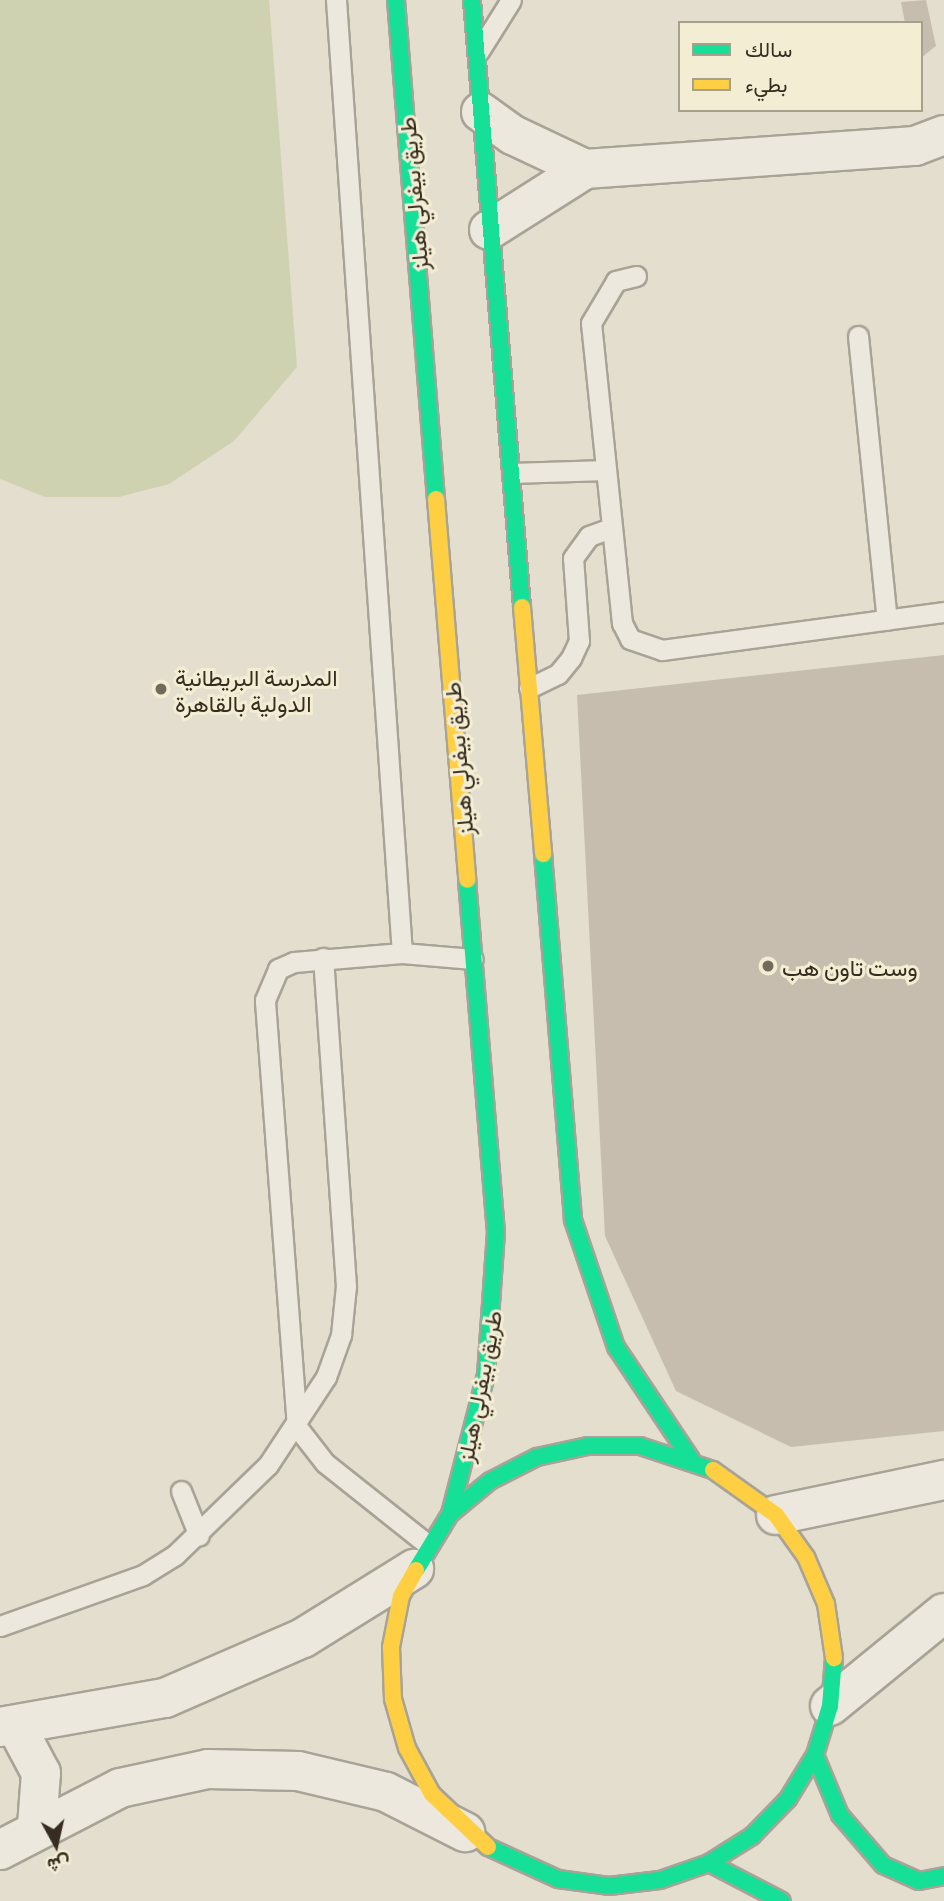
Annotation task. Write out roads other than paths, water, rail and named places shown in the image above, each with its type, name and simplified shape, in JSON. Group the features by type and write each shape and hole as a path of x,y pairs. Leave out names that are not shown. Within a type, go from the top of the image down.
{"street":[{"name":"طريق بيفرلي هيلز","path":"396,0 496,1233 495,1304 486,1374 450,1514"},
{"path":"472,0 573,1220 615,1347 691,1459"},
{"path":"481,112 513,135 585,169"},
{"path":"489,230 585,169 934,146"},
{"path":"0,1850 37,1826 120,1788 208,1769 298,1771 386,1792 467,1833 510,1861 558,1879 609,1886 660,1880 709,1863 752,1836 788,1799 815,1755 830,1706 834,1655 826,1604 806,1557 776,1515 737,1482 691,1459 640,1446 562,1451 490,1481 450,1514 420,1557 391,1647 393,1699 413,1760 432,1794 467,1833"},
{"path":"776,1515 944,1480"},
{"path":"37,1826 41,1773 8,1727 165,1698 303,1638 420,1557"},
{"path":"830,1706 944,1613"},
{"path":"815,1755 840,1815 883,1865 919,1881 944,1876"},
{"path":"709,1863 782,1901"}],"lane":[{"path":"336,0 402,953"},
{"path":"476,55 511,0"},
{"path":"636,276 616,281 591,323 622,623 630,639 648,649 944,612"},
{"path":"858,336 887,620"},
{"path":"512,472 605,470"},
{"path":"529,688 558,674 571,658 579,641 573,558 589,536 611,528"},
{"path":"420,1557 324,1463 297,1427 265,1000 278,970 323,957 402,953 473,959"},
{"path":"0,1626 143,1576 199,1536 297,1427 341,1335 346,1286 323,957"},
{"path":"181,1491 199,1536"}],"place":[{"name":"المدرسة البريطانية الدولية بالقاهرة","path":"161,689"},
{"name":"وست تاون هب","path":"768,966"}]}
